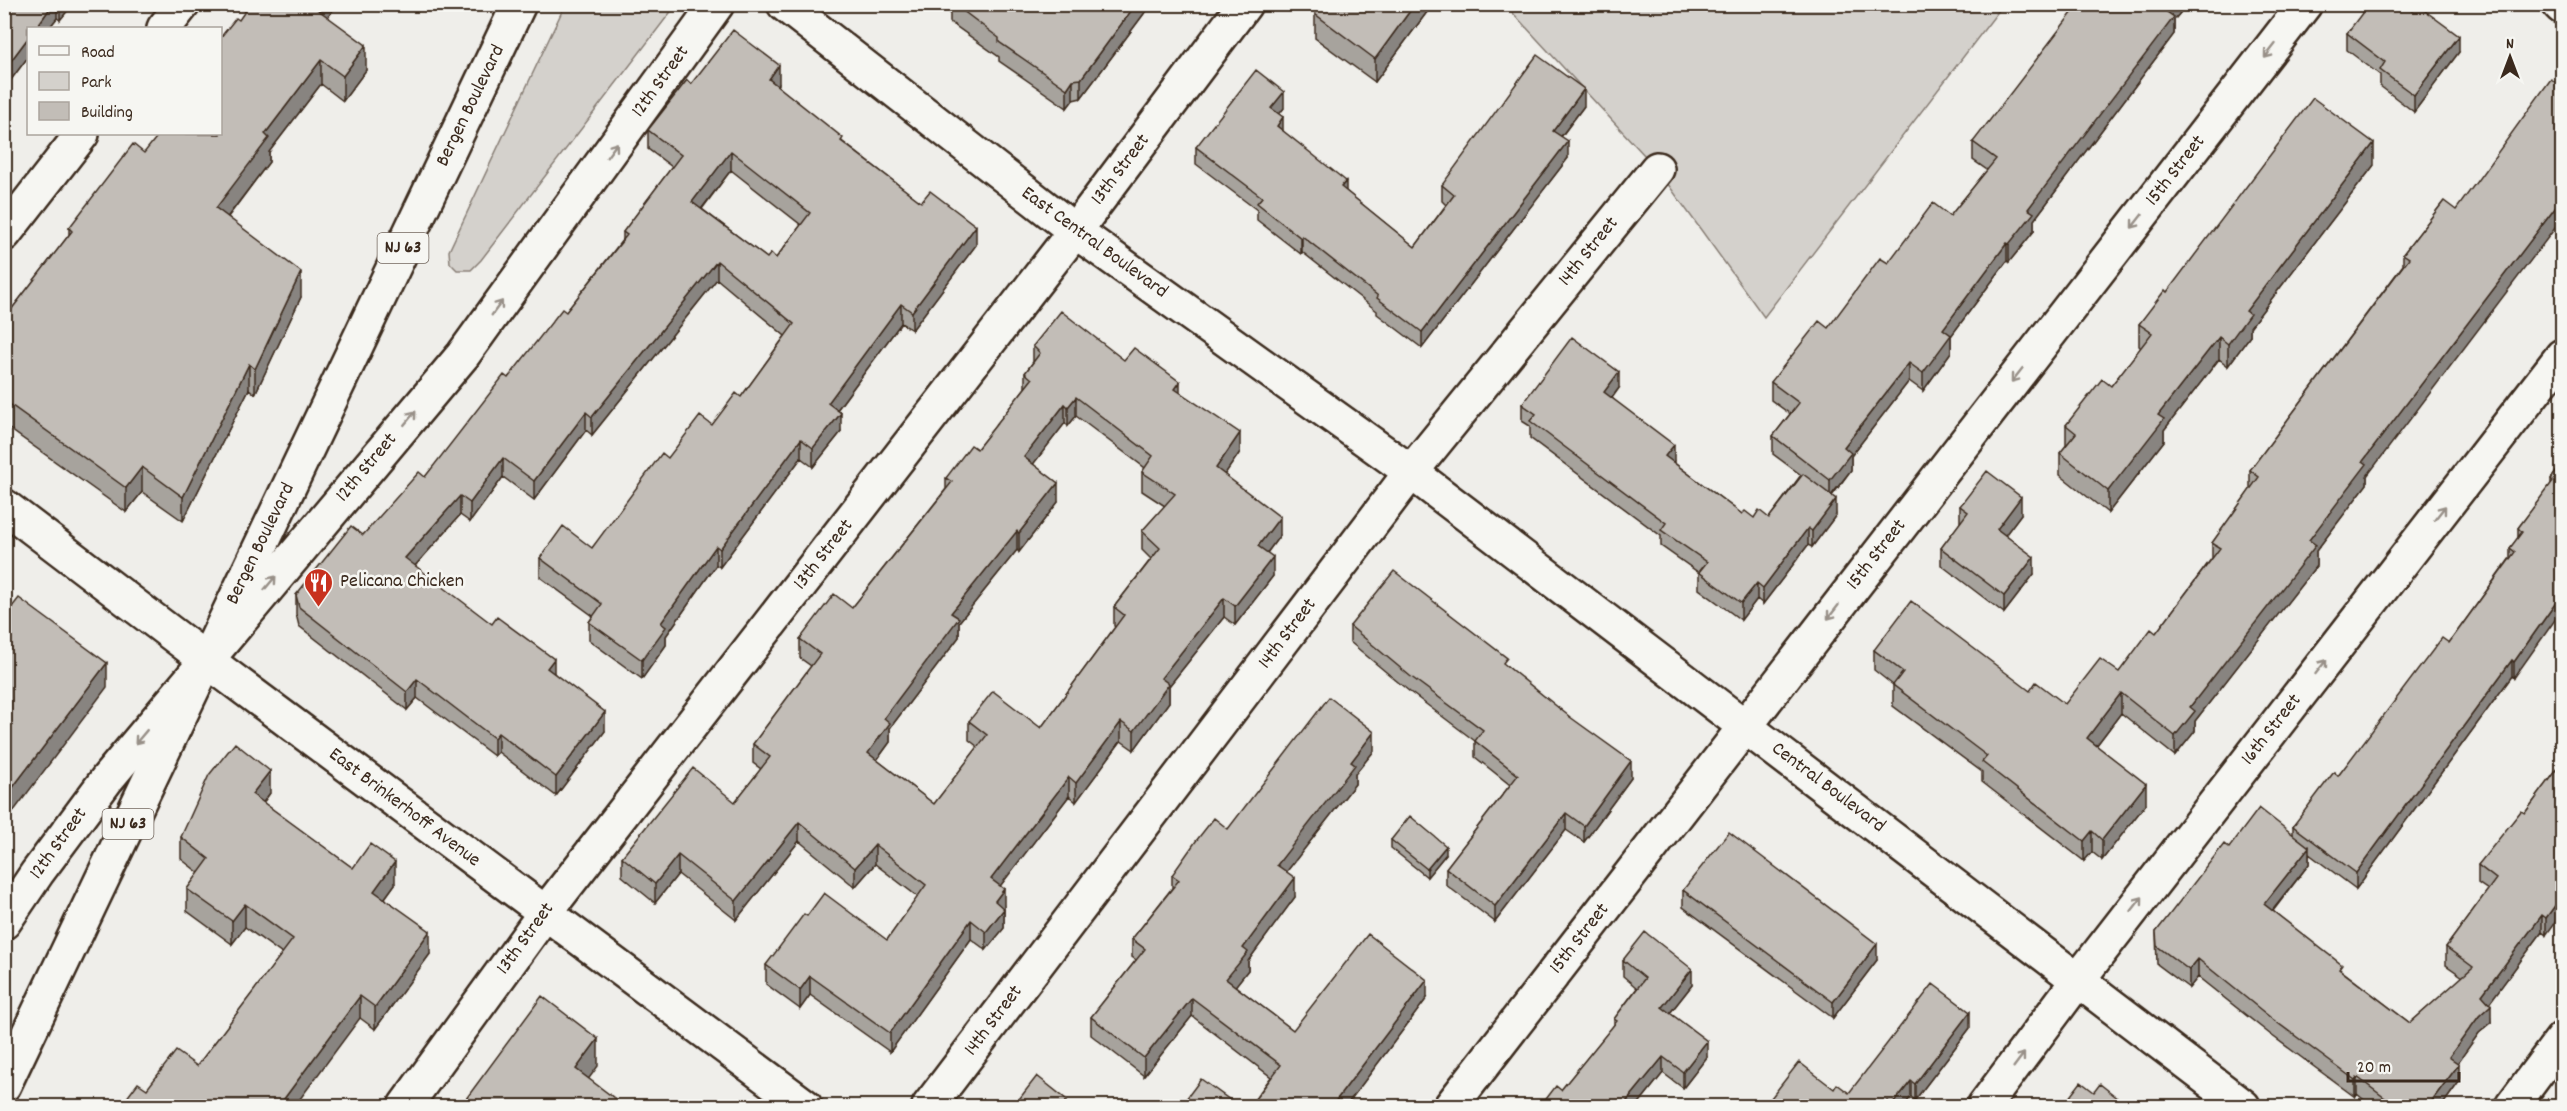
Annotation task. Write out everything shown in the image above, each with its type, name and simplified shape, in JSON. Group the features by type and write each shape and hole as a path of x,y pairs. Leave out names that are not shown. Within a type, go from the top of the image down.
{"street":[{"path":"165,27 183,4"},
{"name":"Bergen Boulevard","path":"4,1085 519,4"},
{"name":"12th Street","path":"12,912 37,873 106,779 463,355 717,4"},
{"name":"East Central Boulevard","path":"784,4 1076,231 1411,472"},
{"name":"13th Street","path":"405,1107 545,913 1076,231 1245,4"},
{"name":"15th Street","path":"1451,1107 1745,724 2306,4"},
{"path":"4,234 81,135"},
{"name":"14th Street","path":"929,1107 1411,472 1657,169"},
{"name":"16th Street","path":"1984,1107 2078,980 2562,356"},
{"name":"Central Boulevard","path":"1411,472 1745,724 2243,1107"},
{"name":"East Brinkerhoff Avenue","path":"4,506 805,1107"},
{"path":"2512,1107 2562,1039"}],"green space":[{"path":"1514,4 2003,5 1764,317 1657,169 1512,12"},
{"path":"565,5 676,5 481,260 471,270 457,270 450,263 449,251"}],"building":[{"path":"4,4 53,4 37,27 27,27 27,39 4,70"},
{"path":"250,4 319,4 317,9 366,45 343,76 321,60 265,134 269,138 216,208 301,272 255,369 249,364 183,497 142,467 126,488 4,400 4,319 72,231 69,228 133,144 144,153 158,135 222,135 222,36 236,18 239,20"},
{"path":"954,4 1136,4 1081,79 1073,80 1067,89 999,42 999,38"},
{"path":"1321,4 1415,4 1375,59 1315,14"},
{"path":"2079,4 2173,4 2167,12 2174,17 2028,209 2034,213 2009,244 2007,243 1943,329 1951,335 1923,373 1909,363 1844,447 1851,453 1830,480 1773,436 1799,403 1771,382 1819,321 1828,328 1880,258 1888,263 1933,203 1950,216 1996,159 1973,142"},
{"path":"2369,4 2404,4 2413,11 2417,5 2459,36 2414,95 2380,70 2385,62 2347,33"},
{"path":"733,30 779,65 769,79 843,138 841,141 921,202 930,191 976,226 912,312 901,304 828,403 841,413 813,448 801,439 720,549 716,546 661,623 666,627 642,660 589,622 602,604 540,558 563,526 592,548 662,453 668,458 700,416 712,425 736,393 741,397 794,324 717,261 592,417 586,412 534,481 503,458 470,503 460,496 405,558 492,624 497,617 554,659 547,668 605,712 556,777 498,733 494,738 417,679 407,692 299,607 296,595 351,526 363,535 419,472 425,477 504,375 508,378 562,309 566,312 627,235 623,232 681,155 648,130 687,80 691,84","holes":["731,151 810,213 776,258 771,253 767,258 692,202"]},
{"path":"1537,55 1584,89 1553,131 1568,141 1422,332 1257,203 1262,197 1196,147 1256,70 1284,92 1271,108 1283,117 1277,126 1346,181 1341,187 1415,247 1454,195 1442,185"},
{"path":"2551,79 2562,87 2562,199 2363,461 2367,464 2309,540 2316,545 2190,707 2195,711 2175,736 2121,693 2087,738 2146,784 2102,840 2092,831 2084,841 1982,762 1987,756 1893,685 1903,672 1874,650 1911,601 2030,691 2036,682 2065,704 2100,659 2119,672 2151,629 2156,633 2220,548 2212,543 2259,477 2250,470 2409,258 2403,254 2444,201 2456,210"},
{"path":"2313,98 2374,143 2246,311 2250,314 2228,344 2219,337 2158,415 2164,419 2108,491 2060,453 2076,433 2066,425 2102,379 2111,386 2152,333 2139,324 2165,290 2167,292"},
{"path":"1061,311 1124,360 1134,348 1180,382 1175,389 1240,433 1216,468 1280,517 1258,546 1273,557 1235,606 1224,598 1161,678 1169,684 1134,731 1121,722 1076,783 1069,777 991,879 1004,889 995,901 1004,909 986,932 971,920 890,1033 810,976 800,990 766,965 804,914 807,916 824,893 887,940 926,885 875,845 855,868 799,822 736,901 678,855 655,884 622,857 693,768 735,802 770,757 753,744 820,654 800,639 834,594 852,608 887,564 952,482 946,478 971,445 977,449 1032,379 1025,373 1040,353 1033,346","holes":["1076,397 1153,456 1142,472 1175,494 1142,531 1160,548 1114,607 1124,615 1041,728 993,691 969,721 987,735 934,804 868,753 890,723 884,718 959,618 951,613 1058,483 1024,457 1065,404 1068,407"]},
{"path":"1572,337 1619,372 1604,392 1674,445 1665,456 1742,514 1745,511 1754,518 1759,510 1769,518 1803,474 1836,499 1812,531 1808,528 1763,588 1757,583 1741,603 1699,572 1707,562 1661,530 1666,523 1530,421 1536,414 1522,404"},
{"path":"2562,464 2562,594 2356,873 2293,826 2334,772 2338,776 2442,638 2449,643 2515,552 2510,548 2522,532 2518,528 2553,481 2551,479"},
{"path":"1987,471 2021,497 1997,529 2034,557 2004,596 1941,548 1968,512 1960,506"},
{"path":"1394,571 1507,658 1503,663 1570,717 1631,761 1584,826 1566,813 1495,906 1446,868 1518,775 1475,741 1483,730 1410,676 1350,626"},
{"path":"19,598 107,663 4,799 4,617"},
{"path":"1329,697 1374,732 1351,762 1355,765 1277,865 1295,878 1243,948 1248,952 1226,979 1293,1030 1368,934 1427,980 1331,1107 1249,1107 1281,1065 1192,998 1144,1058 1091,1017 1145,949 1132,939 1179,880 1172,875 1196,841 1214,818 1228,829"},
{"path":"235,743 270,771 252,794 353,868 370,844 395,862 374,891 430,931 375,1007 360,996 278,1107 120,1107 138,1083 147,1089 176,1051 197,1066 293,939 245,904 232,921 187,889 209,859 181,837 209,775"},
{"path":"2562,763 2562,896 2546,918 2542,915 2482,995 2491,1005 2479,1016 2449,1057 2459,1064 2427,1107 2397,1107 2357,1077 2355,1080 2271,1018 2198,959 2189,970 2157,946 2156,932 2224,844 2229,848 2259,808 2309,847 2264,904 2342,965 2339,969 2410,1023 2473,967 2446,947 2496,879 2478,865 2521,811 2525,813"},
{"path":"1410,816 1446,846 1427,869 1391,840"},
{"path":"1729,832 1877,944 1833,1002 1683,890"},
{"path":"1645,932 1692,969 1662,1007 1707,1041 1683,1072 1663,1057 1622,1107 1540,1107 1556,1086 1561,1090 1617,1021 1614,1019 1645,978 1623,960"},
{"path":"1933,984 1970,1012 1915,1084 1911,1081 1892,1105 1888,1101 1884,1107 1764,1107 1799,1062 1834,1089 1837,1084 1849,1093"},
{"path":"542,996 598,1039 576,1069 626,1107 460,1107"},
{"path":"1037,1076 1067,1100 1064,1104 1067,1107 1013,1107"},
{"path":"1201,1079 1234,1103 1231,1107 1180,1107"},
{"path":"2081,1082 2094,1092 2100,1084 2129,1107 2062,1107"},
{"path":"700,1100 709,1107 695,1107"}],"place":[{"name":"Pelicana Chicken","path":"319,608"}]}
